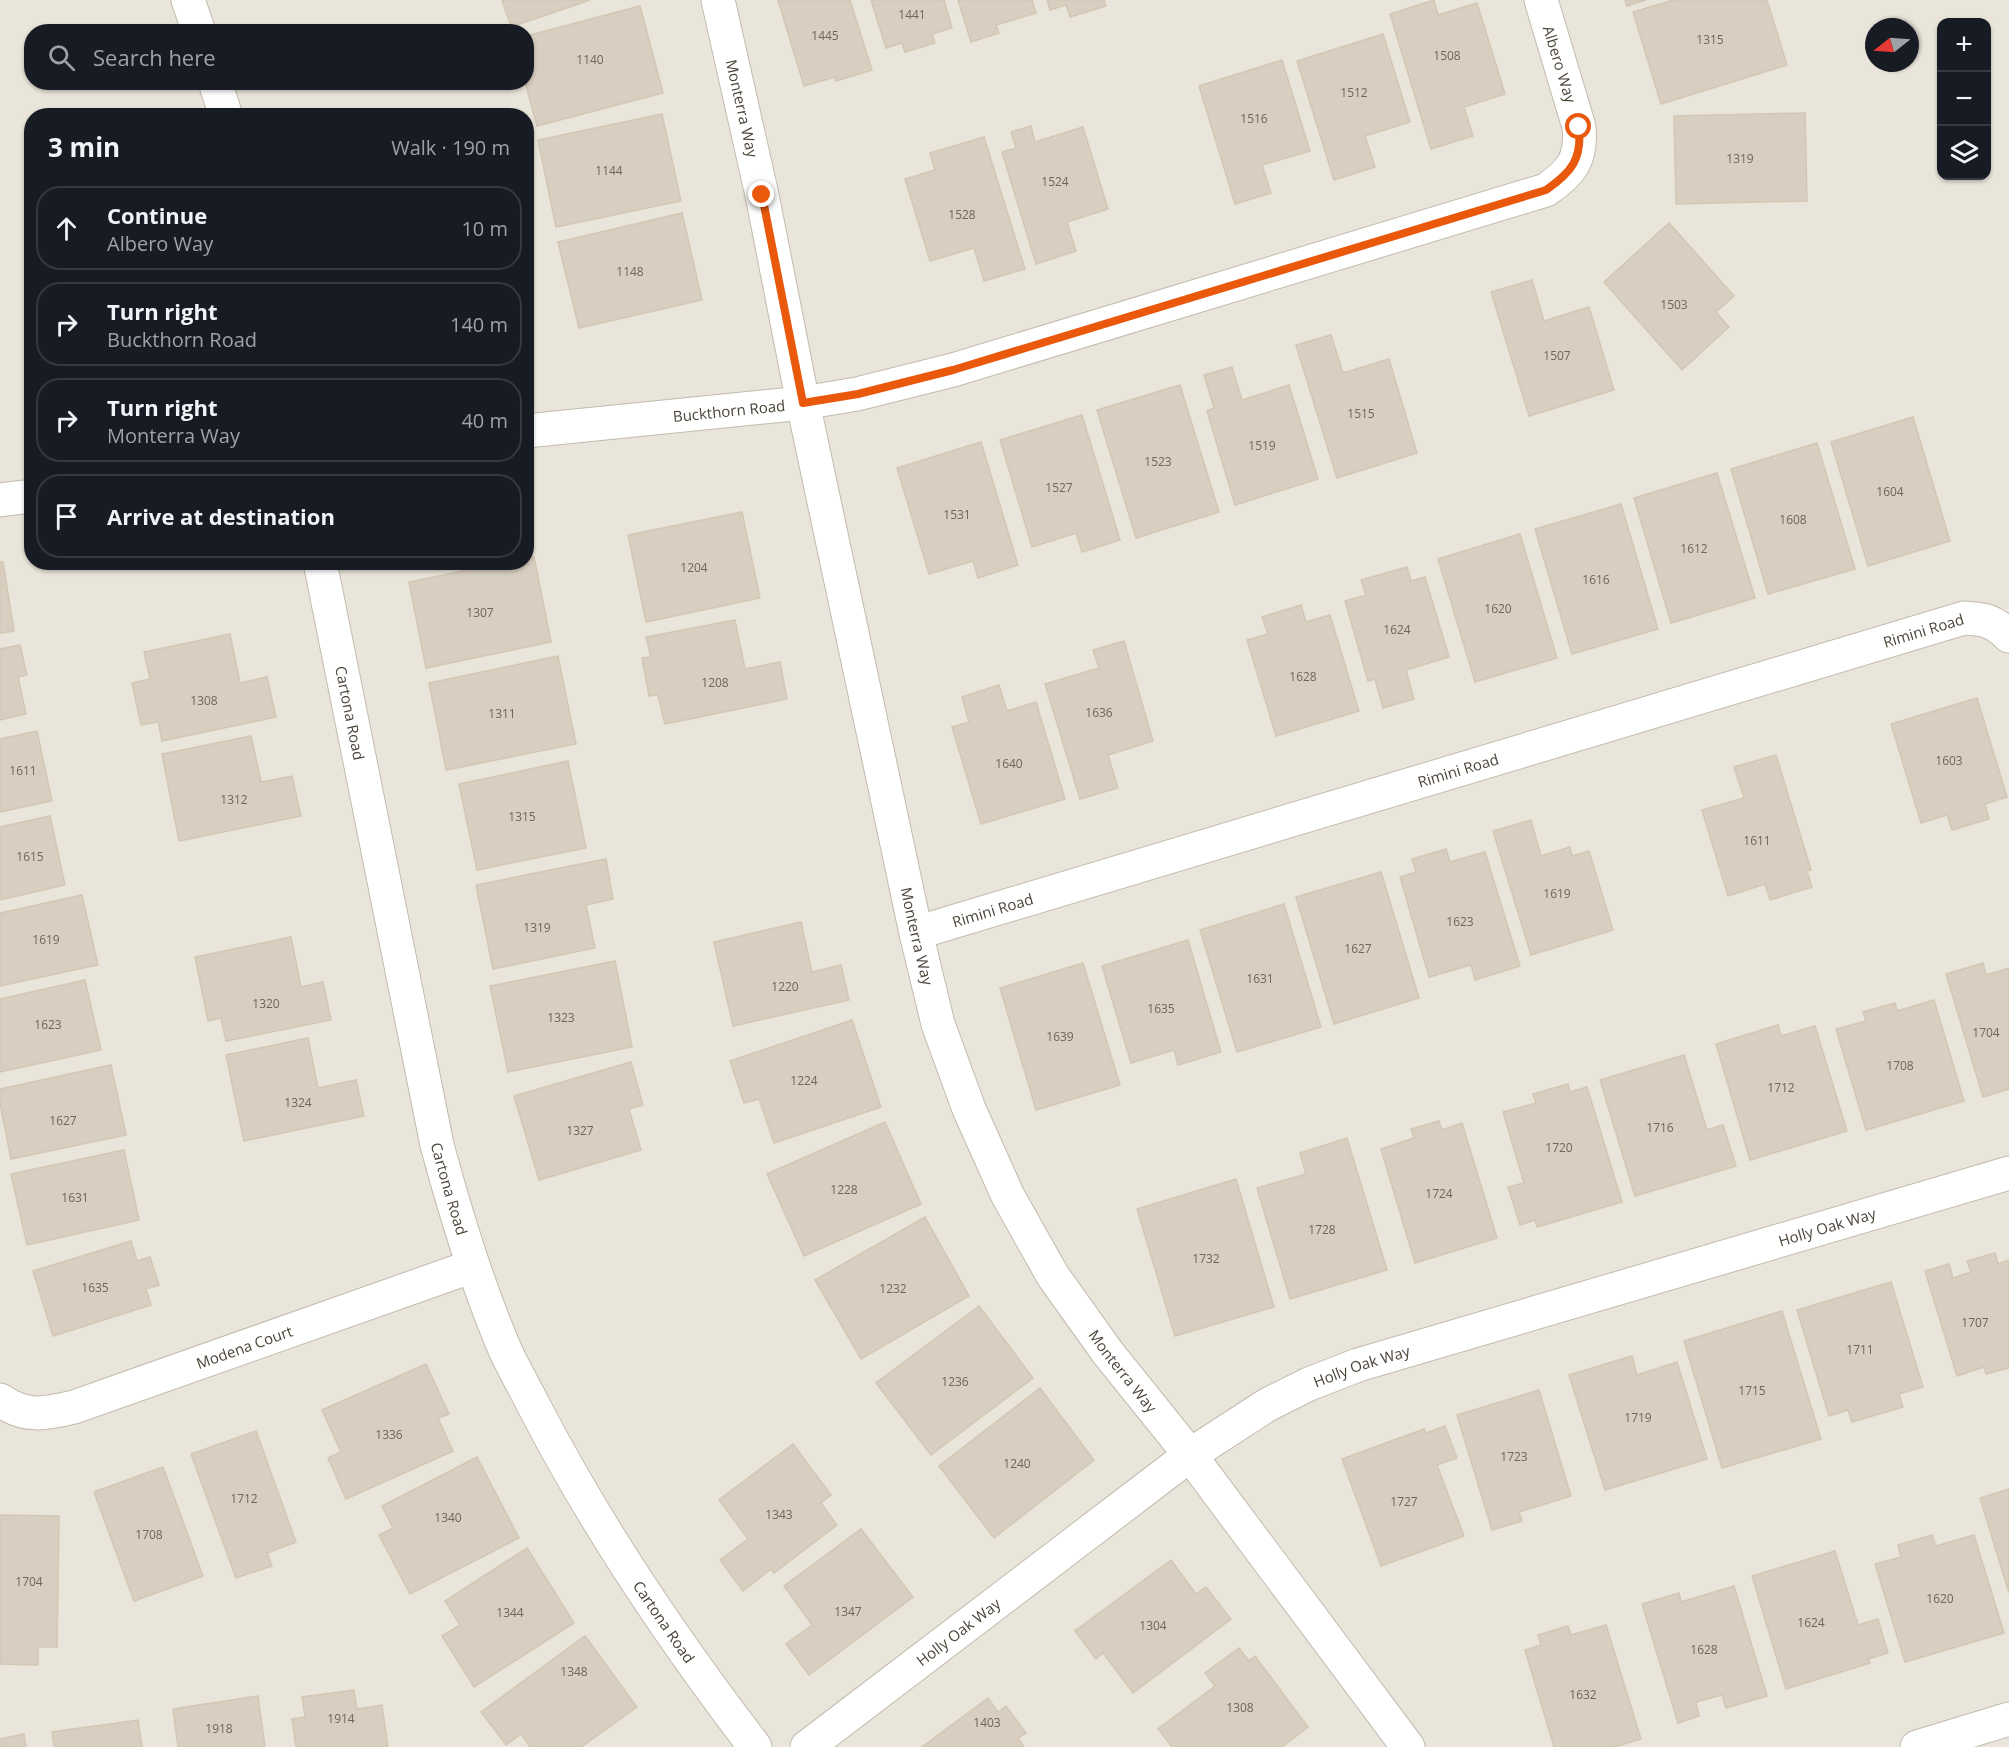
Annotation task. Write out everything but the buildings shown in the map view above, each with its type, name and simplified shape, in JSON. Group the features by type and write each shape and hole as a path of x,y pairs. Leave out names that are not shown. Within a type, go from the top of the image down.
{"street":[{"path":"188,0 196,24"},
{"name":"Monterra Way","path":"718,0 762,195 803,403 916,933 938,1024 969,1109 1008,1196 1053,1276 1108,1353 1190,1455 1408,1747"},
{"name":"Albero Way","path":"1541,0 1579,127 1581,144 1575,163"},
{"path":"218,90 223,108"},
{"name":"Buckthorn Road","path":"534,430 803,403 858,394 953,370 1546,190 1563,178 1575,163"},
{"path":"0,501 24,497"},
{"name":"Cartona Road","path":"322,570 437,1145 473,1266 506,1352 567,1470 630,1571 755,1747"},
{"name":"Rimini Road","path":"916,933 1964,618 1983,619 2004,630"},
{"name":"Holly Oak Way","path":"807,1747 1190,1455 1267,1406 1309,1384 1358,1365 2009,1173"},
{"name":"Modena Court","path":"6,1405 41,1414 74,1407 473,1266"},
{"path":"1917,1747 2009,1719"}],"shaded area":[{"path":"0,0 2009,0 2009,1747 0,1747"}],"route":[{"path":"762,195 803,403 858,394 953,370 1546,190 1563,178 1575,163 1581,144 1579,127"}]}
